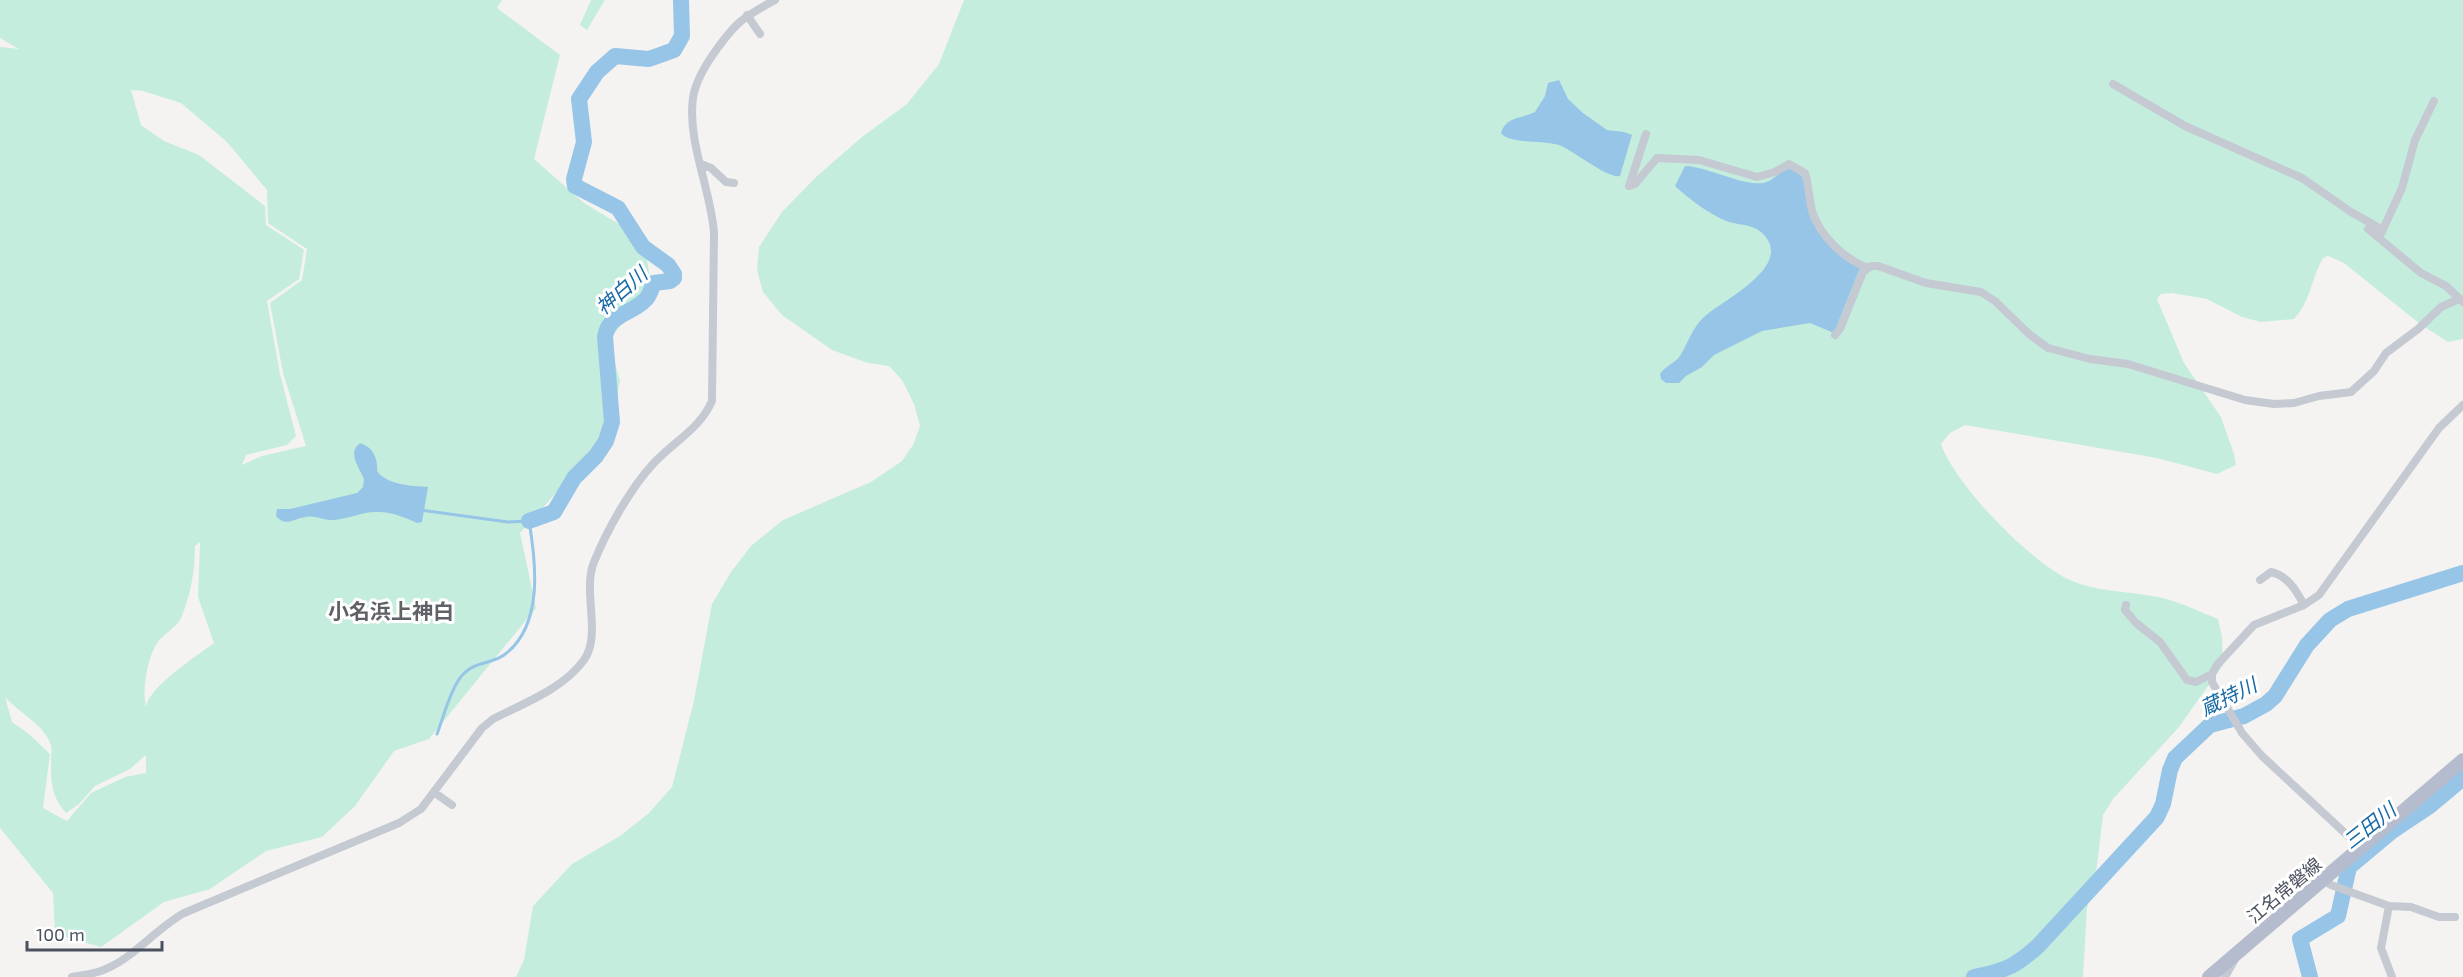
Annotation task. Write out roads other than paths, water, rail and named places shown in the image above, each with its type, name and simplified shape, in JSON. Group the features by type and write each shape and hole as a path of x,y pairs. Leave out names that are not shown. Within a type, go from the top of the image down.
{"main road":[{"name":"江名常磐線","path":"2209,977 2463,760"}],"street":[{"path":"72,977 93,976 110,968 155,932 184,913 399,823 421,809 435,793 482,728 493,719 570,677 587,657 592,626 589,580 604,543 638,483 654,462 696,426 707,413 712,401 714,233 713,214 693,120 693,97 696,85 711,57 729,32 747,15 775,0"},
{"path":"747,15 760,34"},
{"path":"1646,134 1629,186 1635,184 1657,158 1699,160 1757,177 1790,164 1805,173 1814,217 1831,242 1846,255 1869,267 1878,266 1926,283 1981,292 1995,301 2048,348 2090,359 2128,364 2245,400 2274,404 2294,403 2319,396 2351,392 2370,375 2386,353 2408,337 2441,307 2461,301 2446,286 2421,273 2381,234 2308,181 2185,126 2113,84"},
{"path":"2381,234 2402,188 2415,140 2434,101"},
{"path":"701,164 711,168 726,182 734,183"},
{"path":"2368,229 2381,234"},
{"path":"1835,335 1840,329 1863,273 1869,267"},
{"path":"2361,848 2262,756 2249,741 2212,682 2212,674 2217,665 2254,625 2304,605 2319,595 2439,428 2463,405"},
{"path":"2260,580 2271,572 2282,577 2296,590 2304,605"},
{"path":"2126,605 2125,610 2136,623 2160,642 2187,680 2196,682 2212,674"},
{"path":"435,793 452,805"},
{"path":"2323,880 2389,906 2411,907 2439,917 2455,917"},
{"path":"2389,906 2381,948 2392,977"},
{"path":"2225,977 2238,953"}],"water":[{"path":"1559,80 1568,99 1583,113 1607,130 1632,135 1620,176 1608,173 1559,145 1511,139 1501,133 1510,121 1535,112 1545,96 1548,83"},
{"path":"1685,166 1745,182 1767,182 1791,168 1804,178 1814,223 1860,268 1834,333 1810,323 1762,331 1714,355 1702,367 1679,383 1666,383 1661,379 1660,374 1680,356 1700,321 1753,281 1764,269 1770,257 1770,244 1761,232 1753,227 1719,218 1688,198 1675,186"},
{"path":"360,443 371,450 377,462 377,471 381,476 400,484 428,487 422,522 417,523 397,515 381,512 334,520 310,517 287,522 276,516 277,509 290,509 357,493 363,487 364,479 354,456 354,451"}],"waterway":[{"name":"神白川","path":"529,521 554,512 574,478 596,456 606,441 612,422 605,337 607,329 616,319 640,305 647,298 654,283 670,281 674,278 668,265 643,247 618,208 575,186 574,179 584,142 579,99 597,72 615,56 649,59 674,50 682,36 681,0"},
{"path":"420,510 508,522 529,521 534,555 534,592 526,628 517,643 504,655 476,665 465,672 456,684 437,734"},
{"name":"蔵持川","path":"1974,977 2009,967 2038,946 2157,817 2163,804 2170,770 2175,758 2210,725 2244,716 2266,704 2275,696 2307,645 2330,620 2348,609 2463,573"},
{"name":"三田川","path":"2310,977 2300,939 2338,916 2349,867 2392,831 2431,805 2463,778"}],"district":[{"name":"小名浜上神白","path":"391,610"}]}
